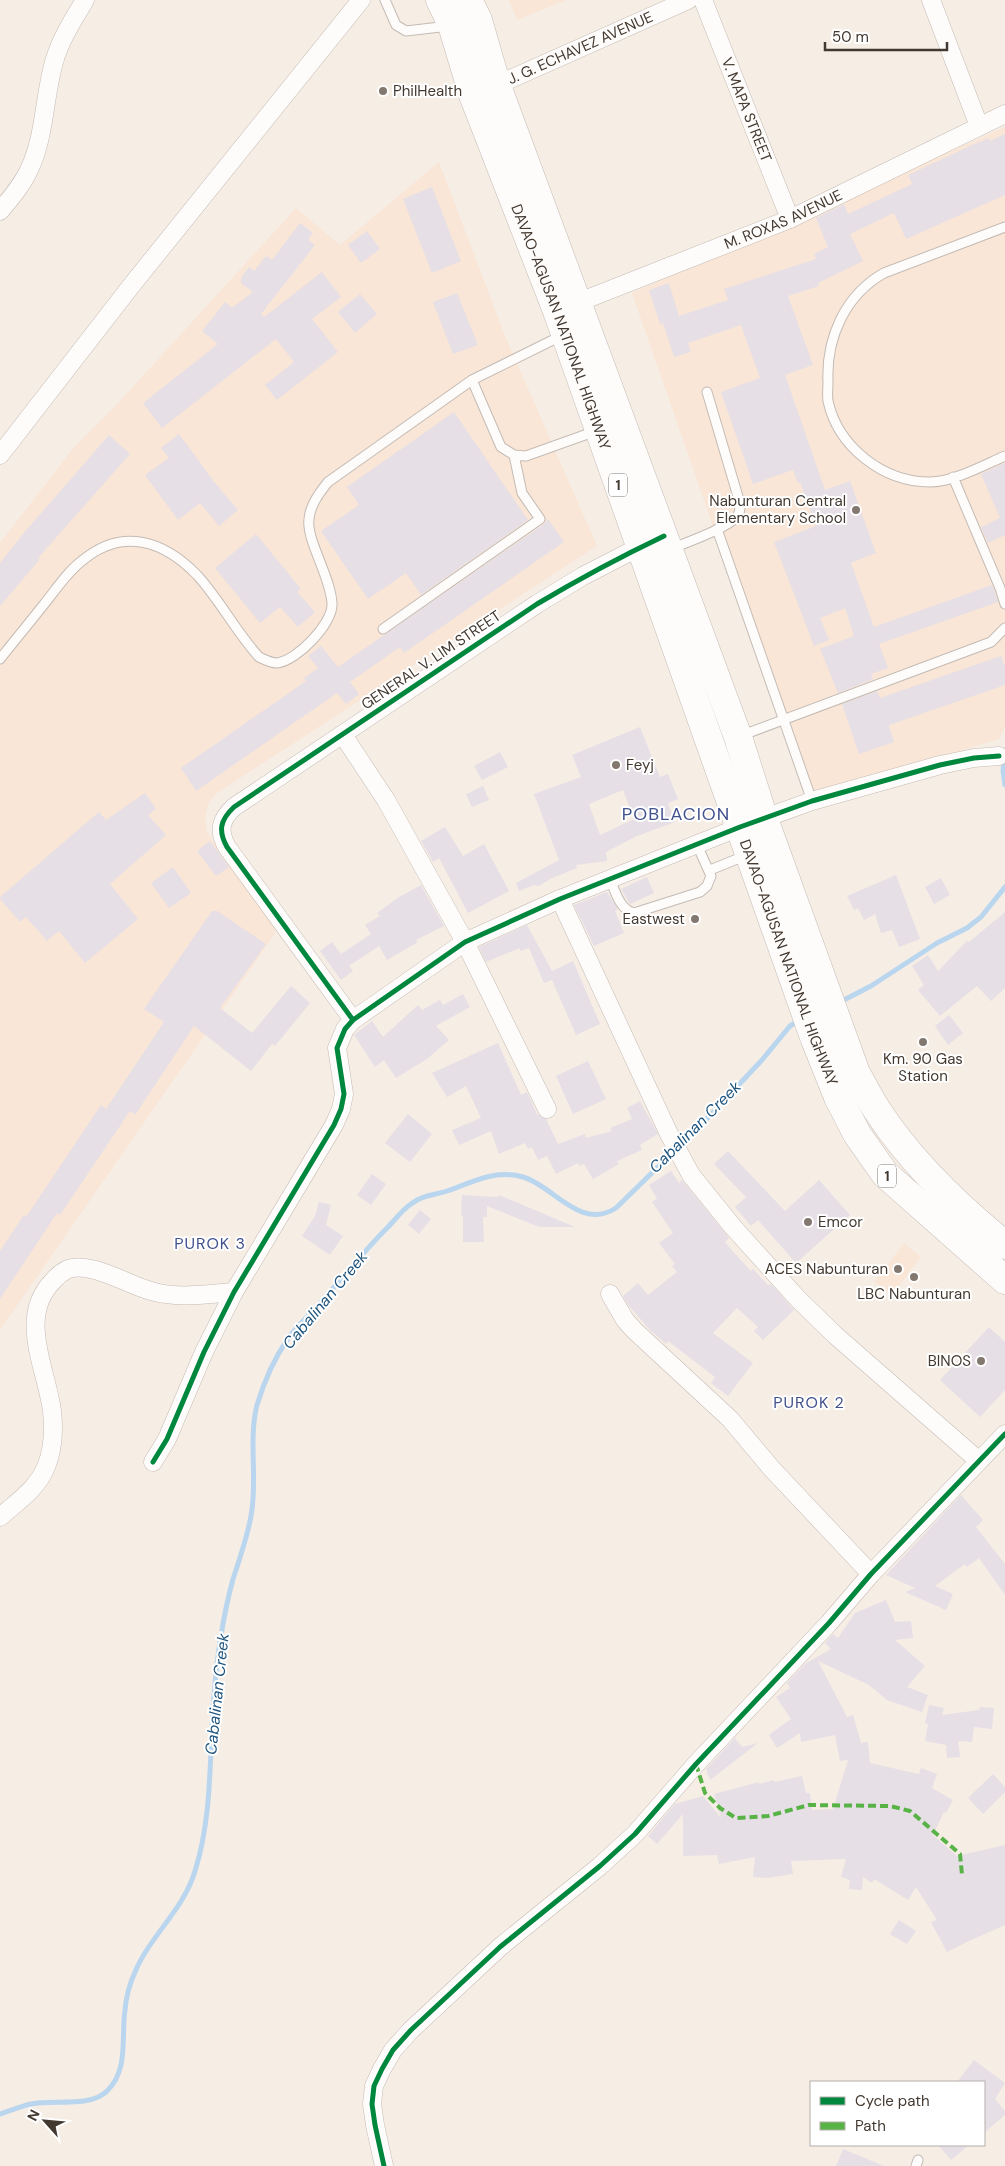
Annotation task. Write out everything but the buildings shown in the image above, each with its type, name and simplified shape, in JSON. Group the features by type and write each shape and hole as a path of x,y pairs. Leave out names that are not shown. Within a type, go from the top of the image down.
{"highway":[{"name":"DAVAO-AGUSAN NATIONAL HIGHWAY","path":"440,0 485,90 566,316 655,550 752,823 762,849 817,964 856,1073 876,1110 906,1150 946,1192 1005,1245"},
{"name":"DAVAO-AGUSAN NATIONAL HIGHWAY","path":"468,0 478,20 485,90"},
{"name":"DAVAO-AGUSAN NATIONAL HIGHWAY","path":"566,316 598,430 655,550 738,737 752,823"},
{"name":"DAVAO-AGUSAN NATIONAL HIGHWAY","path":"762,849 792,973 814,1037 838,1097 857,1134 885,1174 1005,1280"}],"street":[{"path":"0,211 12,197 29,170 38,140 54,60 85,0"},
{"path":"0,454 131,286 361,0"},
{"name":"J. G. ECHAVEZ AVENUE","path":"485,90 688,0"},
{"name":"V. MAPA STREET","path":"703,0 790,219"},
{"path":"931,0 979,126"},
{"name":"M. ROXAS AVENUE","path":"566,316 790,219 1005,114"},
{"name":"GENERAL V. LIM STREET","path":"353,1020 227,847 222,838 222,820 234,807 457,656 538,604 655,550"},
{"path":"343,735 386,800 465,942 548,1109"},
{"path":"153,1462 167,1439 204,1352 234,1292 334,1125 341,1109 344,1094 337,1048 340,1038 353,1020 465,942 560,898 812,801 940,765 974,758 998,756"},
{"path":"560,898 669,1134 691,1175 705,1194 798,1299 835,1335 979,1461"},
{"path":"0,1517 37,1483 46,1467 51,1451 52,1412 38,1349 36,1322 42,1296 48,1286 60,1274 68,1269 88,1268 136,1287 166,1294 234,1292"},
{"path":"610,1294 618,1310 630,1326 730,1420 772,1469 871,1574"},
{"path":"384,2166 372,2104 374,2086 393,2050 411,2030 500,1947 600,1866 635,1834 696,1764 829,1623 871,1574 1005,1434"}],"lane":[{"path":"386,0 396,24 406,31 452,26"},
{"path":"1005,227 884,273 873,280 858,292 847,307 836,327 827,362 828,400 843,436 863,458 883,471 910,480 932,482 953,478 1005,456"},
{"path":"0,659 65,578 83,560 104,546 128,540 146,543 167,550 185,564 199,577 259,657 268,662 278,663 290,659 319,632 332,607 329,584 309,529 309,518 320,493 336,474 566,316"},
{"path":"472,380 501,447 514,456 526,456 598,430"},
{"path":"655,550 717,529 735,519 739,513 740,505 707,392"},
{"path":"382,629 540,519 522,493 514,456"},
{"path":"953,478 1005,604"},
{"path":"717,529 812,801"},
{"path":"738,737 990,642 1005,628"},
{"path":"610,879 625,909 636,913 704,890 710,880 710,870 697,845"},
{"path":"710,870 762,849"}],"shaded area":[{"path":"509,0 567,0 517,20"},
{"name":"Nabunturan Central Elementary School","path":"1005,127 1005,727 999,739 807,797 632,293"},
{"path":"439,162 505,336 597,546 217,793 209,802 205,817 207,833 279,928 0,1330 0,543 74,447 120,401 296,208 340,245"},
{"name":"ACES Nabunturan","path":"904,1243 921,1257 892,1295 874,1282"}],"waterway":[{"name":"Cabalinan Creek","path":"1005,750 1003,771 1005,785"},
{"name":"Cabalinan Creek","path":"840,1002 871,986 937,943 967,928 981,917 1005,887"},
{"name":"Cabalinan Creek","path":"0,2114 31,2104 91,2100 107,2091 114,2083 119,2073 123,2053 124,2020 128,1991 133,1976 149,1946 190,1885 201,1849 208,1806 214,1695 221,1637 229,1593 243,1548 253,1502 254,1418 260,1396 282,1347 300,1324 402,1212 415,1201 424,1197 484,1178 513,1175 534,1182 579,1211 603,1214 616,1208 700,1126 762,1060 790,1026 800,1020"}],"marked path":[{"path":"696,1764 705,1793 720,1808 736,1818 768,1816 809,1805 890,1806 910,1811 960,1854 962,1875"}],"cycle path":[{"path":"353,1020 227,847 222,836 222,826 226,816 234,807 537,604 664,536"},
{"path":"153,1462 167,1439 204,1352 234,1292 334,1125 341,1109 344,1094 337,1048 345,1029 353,1020 465,942 560,899 740,827 812,801 940,765 974,758 999,756"},
{"path":"384,2166 372,2104 374,2086 393,2050 411,2030 500,1947 600,1866 635,1834 696,1764 829,1623 871,1574 1005,1434"}],"place":[{"name":"PhilHealth","path":"383,91"},
{"name":"Nabunturan Central Elementary School","path":"856,510"},
{"name":"Feyj","path":"616,765"},
{"name":"Eastwest","path":"695,919"},
{"name":"Km. 90 Gas Station","path":"923,1042"},
{"name":"Emcor","path":"808,1222"},
{"name":"ACES Nabunturan","path":"898,1269"},
{"name":"LBC Nabunturan","path":"914,1277"},
{"name":"BINOS","path":"981,1361"}],"district":[{"name":"POBLACION","path":"676,814"},
{"name":"PUROK 3","path":"210,1243"},
{"name":"PUROK 2","path":"809,1402"}]}
